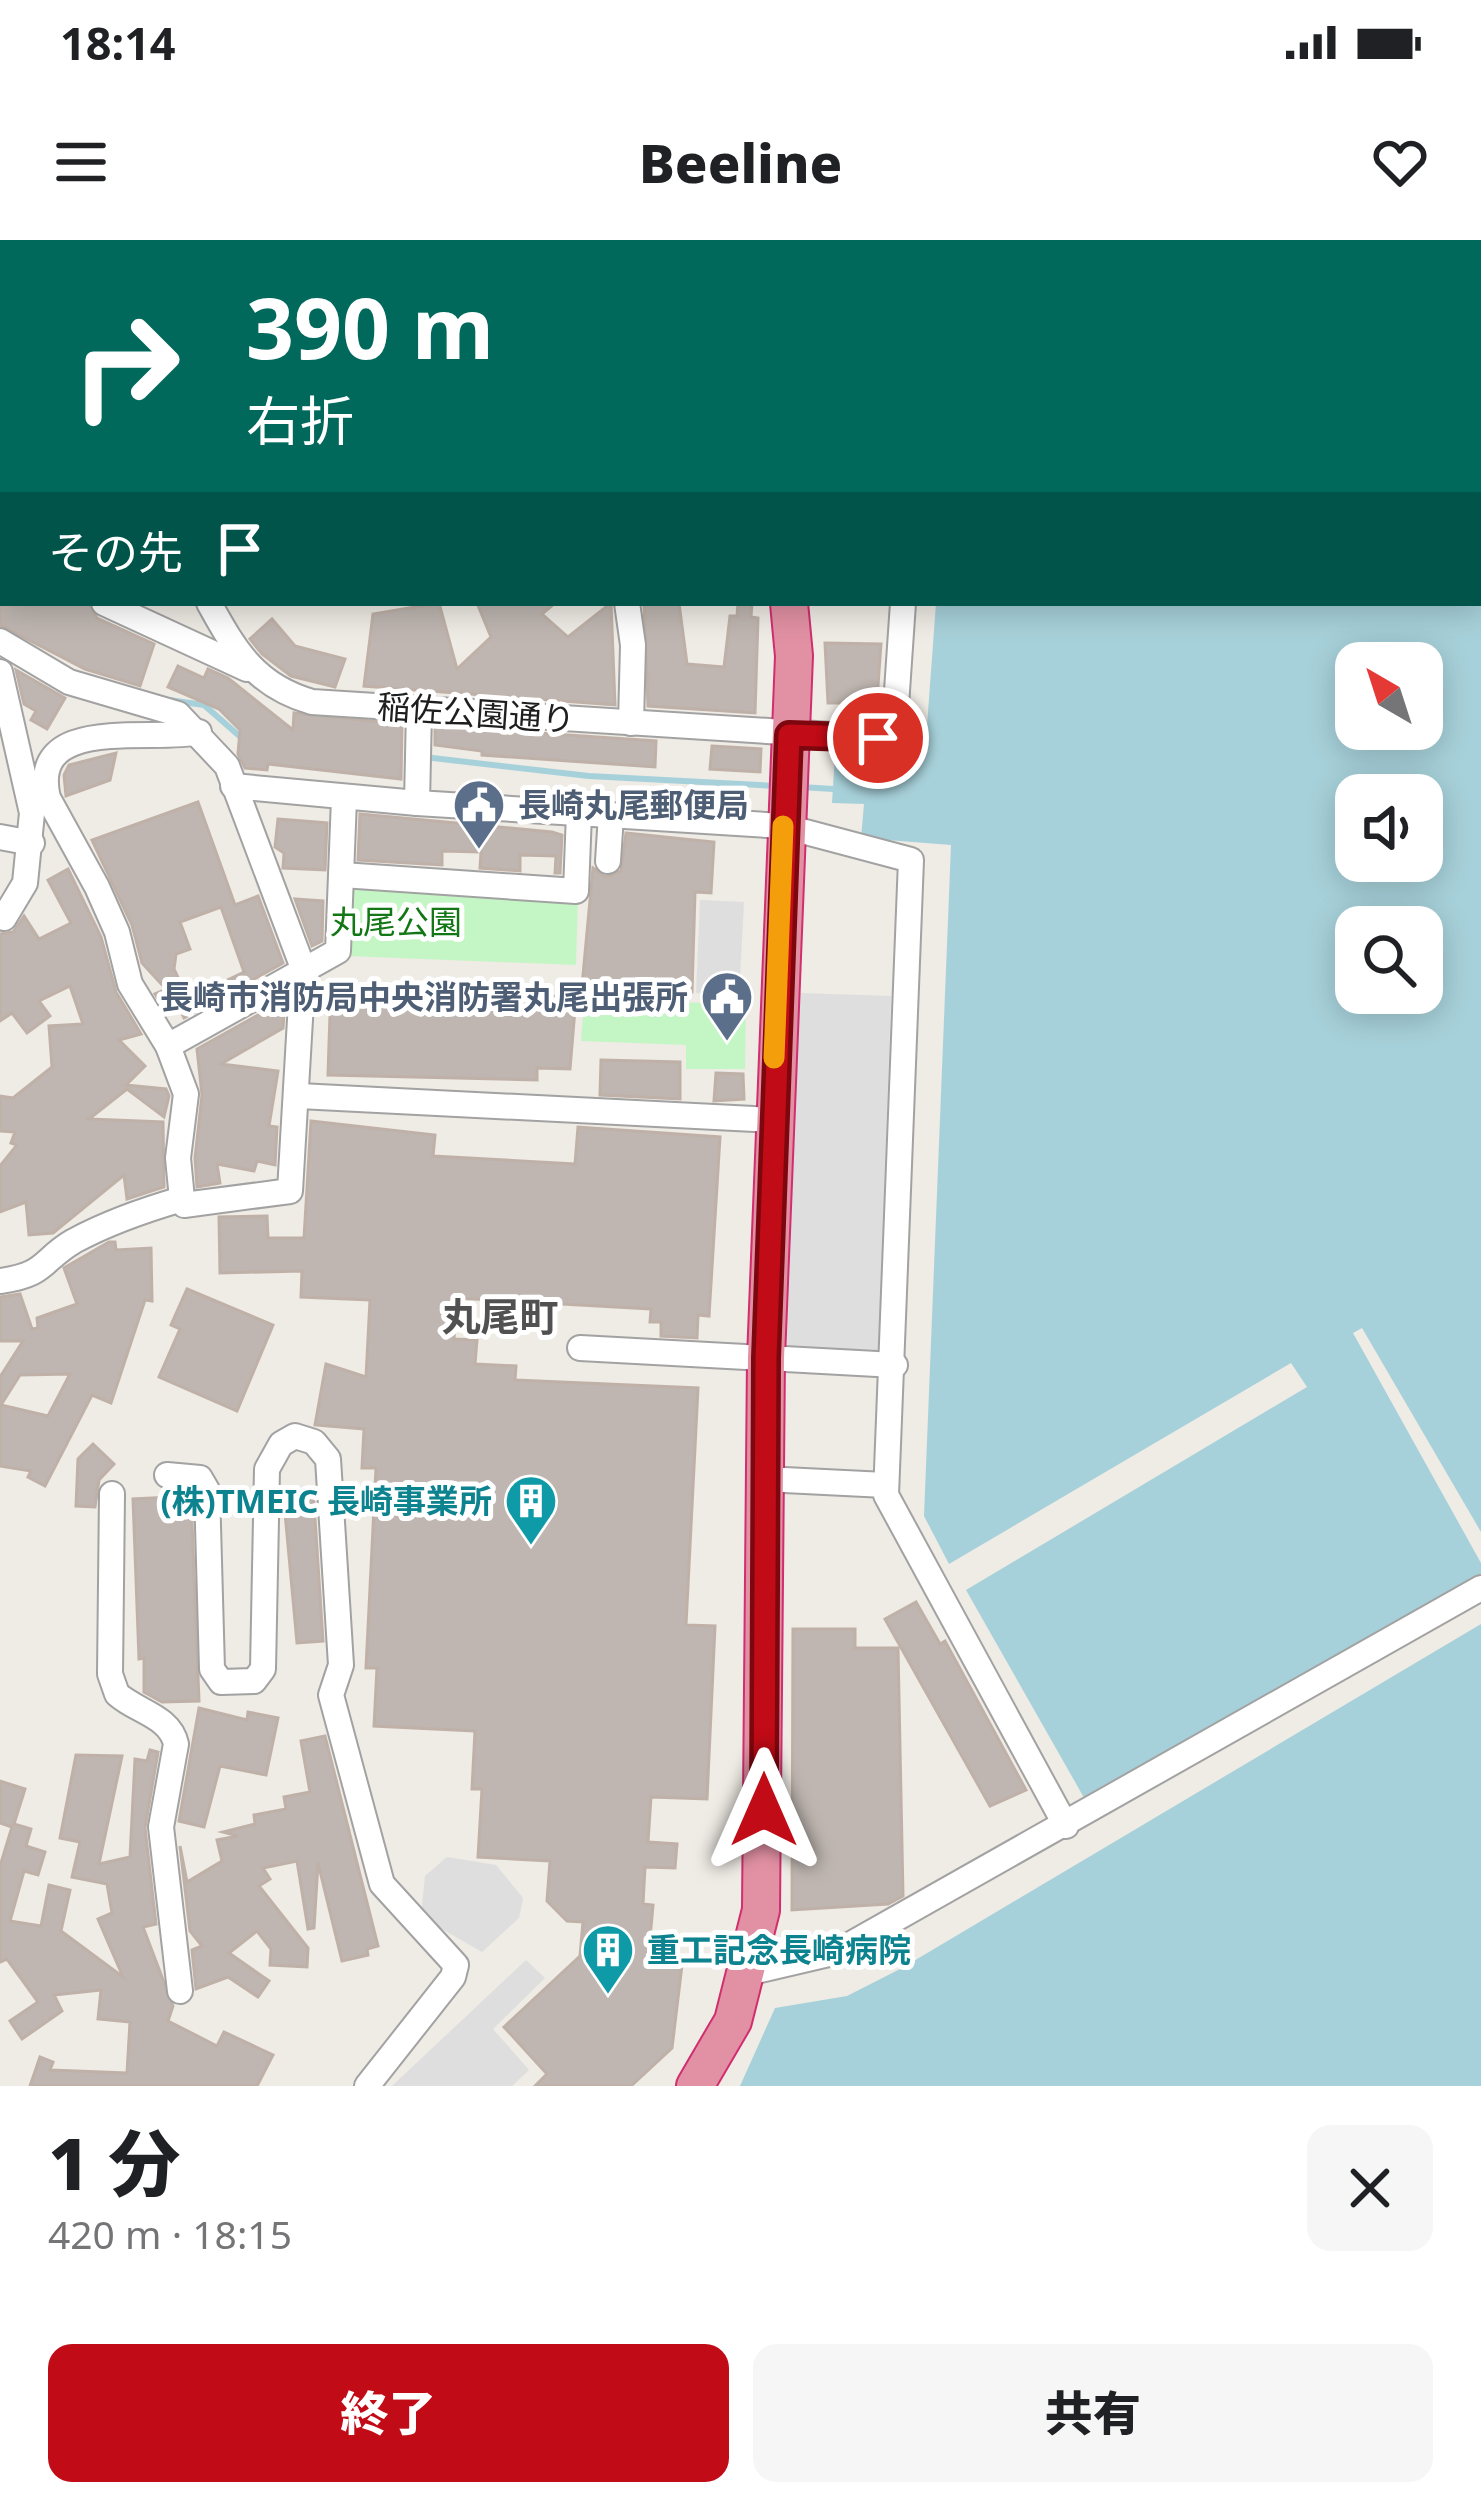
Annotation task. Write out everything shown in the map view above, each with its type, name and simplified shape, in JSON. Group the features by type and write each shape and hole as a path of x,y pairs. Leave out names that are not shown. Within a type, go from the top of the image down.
{"highway":[{"path":"695,2086 733,2021 761,1910 766,1358 783,817 794,656 789,606"}],"street":[{"path":"111,606 248,669"},
{"name":"稲佐公園通り","path":"211,606 248,669 284,694 312,702 631,723 788,744 889,734 895,720 903,606"},
{"path":"628,606 634,645 631,723"},
{"path":"0,641 69,682 178,714 199,731 227,766 304,968 290,1191 184,1205 178,1158 186,1094 168,1046 130,985 117,932 48,798 44,776 50,760 66,747 115,731 199,731"},
{"path":"0,672 32,813 25,883 4,918"},
{"path":"417,793 419,710"},
{"path":"233,786 344,799 417,793 611,815 783,817 910,860 895,1365 885,1486 1066,1826"},
{"path":"168,1046 338,951 344,799"},
{"path":"342,875 576,891 579,813"},
{"path":"608,861 611,815"},
{"path":"0,837 32,843"},
{"path":"298,1096 772,1120"},
{"path":"0,1280 43,1271 67,1245 121,1217 182,1198"},
{"path":"580,1348 895,1365"},
{"path":"167,1475 200,1478 208,1490 212,1670 221,1682 254,1681 263,1669 267,1468 281,1444 295,1436 314,1442 328,1459 341,1665 331,1696 382,1883 456,1965 453,1977 367,2086"},
{"path":"764,1480 885,1486"},
{"path":"112,1494 110,1674 117,1694 173,1730 176,1744 161,1827 180,1990"},
{"path":"748,1972 837,1952 1481,1588"}],"green space":[{"name":"丸尾公園","path":"353,884 578,898 576,965 348,956"},
{"path":"584,1000 746,1004 745,1069 686,1069 686,1045 581,1041"}],"shaded area":[{"path":"700,900 744,902 739,996 696,993"},
{"path":"799,993 891,996 879,1350 787,1347"},
{"path":"447,1857 496,1865 523,1898 519,1918 482,1952 421,1917 425,1876"},
{"path":"526,1960 545,1978 493,2029 529,2070 512,2086 392,2086"}],"water":[{"path":"936,606 1481,606 1481,1532 1362,1328 1353,1333 1481,1563 1481,1574 1087,1803 966,1590 1307,1387 1291,1363 949,1564 924,1516 951,845 861,838 864,804 832,803 835,754 925,753"},
{"path":"1481,1624 1481,2086 740,2086 775,2008 847,1996 902,1968"}],"building":[{"path":"0,606 90,606 97,618 154,644 140,686 85,669 0,625"},
{"path":"440,606 457,669 491,637 478,606 551,606 542,614 568,637 611,606 615,705 364,686 373,614"},
{"path":"644,606 679,606 687,664 724,667 730,616 737,616 738,606 752,606 751,617 758,618 755,713 648,706"},
{"path":"272,619 295,646 345,659 335,687 291,676 262,654 250,639"},
{"path":"825,643 881,644 876,713 842,712 842,703 828,703"},
{"path":"178,666 204,678 208,669 228,678 293,730 294,713 402,724 401,779 268,764 267,770 245,768 238,754 240,730 219,709 168,687"},
{"path":"16,670 65,698 47,729 31,720 36,711 24,704"},
{"path":"435,726 656,741 655,767 482,755 482,751 435,745"},
{"path":"712,746 761,749 760,772 710,769"},
{"path":"116,753 110,780 66,796 64,775 69,765"},
{"path":"198,802 235,905 258,896 283,963 184,1018 176,1001 163,1007 155,994 166,989 142,963 132,925 92,840","holes":["221,907 244,972 188,999 174,969 176,954 190,949 180,922"]},
{"path":"360,814 552,832 562,835 560,873 555,873 556,856 520,855 520,871 480,868 481,852 442,851 442,865 358,860"},
{"path":"278,819 327,823 325,870 283,868 284,853 275,847"},
{"path":"626,833 714,842 711,893 695,892 692,992 582,986 593,868 606,877 621,871"},
{"path":"68,869 101,937 116,992 141,1034 119,1040 145,1066 126,1085 166,1089 169,1096 164,1117 127,1089 89,1119 163,1122 164,1187 127,1199 124,1175 53,1233 29,1235 26,1202 0,1212 0,1166 17,1145 11,1143 15,1132 0,1131 0,1096 13,1098 52,1067 49,1026 83,1024 70,986 39,1001 50,1016 27,1033 12,1013 0,1021 0,934 13,932 24,916 39,939 71,923 48,880"},
{"path":"295,899 323,901 322,941 312,946"},
{"path":"331,984 540,990 539,996 576,997 570,1069 537,1068 537,1080 328,1075"},
{"path":"285,1000 283,1028 221,1064 278,1071 269,1126 277,1127 275,1165 257,1161 254,1171 217,1164 220,1183 197,1187 202,1095 197,1049"},
{"path":"601,1060 680,1062 680,1099 600,1095"},
{"path":"716,1073 743,1074 744,1099 714,1101"},
{"path":"311,1121 435,1135 433,1156 575,1164 578,1127 720,1137 709,1316 698,1315 697,1338 661,1336 661,1322 650,1322 651,1309 456,1298 454,1339 477,1340 475,1364 516,1366 515,1380 698,1388 686,1625 715,1626 707,1799 651,1797 648,1842 677,1844 675,1868 645,1867 643,1904 653,1905 648,1961 682,1965 672,2048 631,2086 535,2086 547,2074 504,2027 580,1956 583,1922 567,1921 547,1901 550,1861 478,1857 482,1789 472,1789 475,1731 374,1726 377,1668 366,1668 376,1468 362,1468 364,1429 315,1425 326,1364 366,1377 370,1300 301,1297 302,1271 220,1273 219,1217 267,1216 268,1238 304,1238"},
{"path":"109,1242 115,1242 116,1250 151,1248 152,1301 145,1300 111,1403 92,1395 45,1486 28,1477 31,1471 0,1466 0,1377 23,1341 0,1341 0,1297 20,1294 32,1329 38,1328 37,1318 77,1304 64,1268","holes":["70,1374 48,1416 1,1405 20,1375"]},
{"path":"187,1289 273,1325 237,1411 159,1377 180,1329 171,1325"},
{"path":"93,1444 114,1464 99,1480 95,1507 76,1506 78,1459"},
{"path":"313,1488 323,1641 297,1643 283,1491"},
{"path":"191,1496 199,1701 162,1702 144,1692 144,1658 139,1659 133,1499"},
{"path":"916,1602 940,1644 945,1641 1026,1790 990,1806 885,1619"},
{"path":"793,1629 855,1629 855,1648 898,1648 903,1896 888,1904 792,1910"},
{"path":"199,1708 247,1720 248,1712 278,1718 266,1775 220,1766 204,1827 179,1821"},
{"path":"325,1736 378,1946 367,1949 368,1955 342,1961 318,1863 314,1928 308,1929 297,1861 263,1868 270,1879 259,1886 308,1948 307,1967 270,1965 271,1949 257,1931 229,1953 269,1981 258,1997 228,1977 196,1989 192,1950 202,1946 190,1931 180,1846 187,1882 222,1861 217,1840 238,1836 223,1832 255,1824 254,1815 286,1809 284,1797 310,1792 301,1741"},
{"path":"150,1750 158,1752 145,1828 156,1924 143,1927 173,2006 168,2021 217,2046 224,2032 273,2055 257,2086 30,2086 40,2057 53,2062 50,2070 127,2073 130,2022 98,2019 101,1990 54,1995 62,2011 22,2039 10,2021 38,2002 7,1959 0,1962 0,1866 12,1827 0,1823 0,1781 25,1789 14,1824 31,1829 26,1846 45,1852 38,1875 24,1871 10,1921 41,1926 49,1885 70,1890 61,1931 123,1977 98,1919 112,1913 107,1884 72,1877 80,1842 60,1838 76,1755 122,1756 99,1864 130,1857 135,1759 147,1761"}],"waterway":[{"path":"169,700 204,705 244,740"},
{"path":"424,757 589,776 776,786"},
{"path":"801,787 833,789"}],"slow traffic":[{"path":"774,1058 783,826"}],"place":[{"name":"長崎丸尾郵便局","path":"479,851"},
{"name":"長崎市消防局中央消防署丸尾出張所","path":"727,1043"},
{"name":"(株)TMEIC 長崎事業所","path":"531,1547"},
{"name":"重工記念長崎病院","path":"608,1996"}],"district":[{"name":"丸尾町","path":"500,1317"}],"route":[{"path":"764,1810 766,1358 789,735 878,738"}]}
